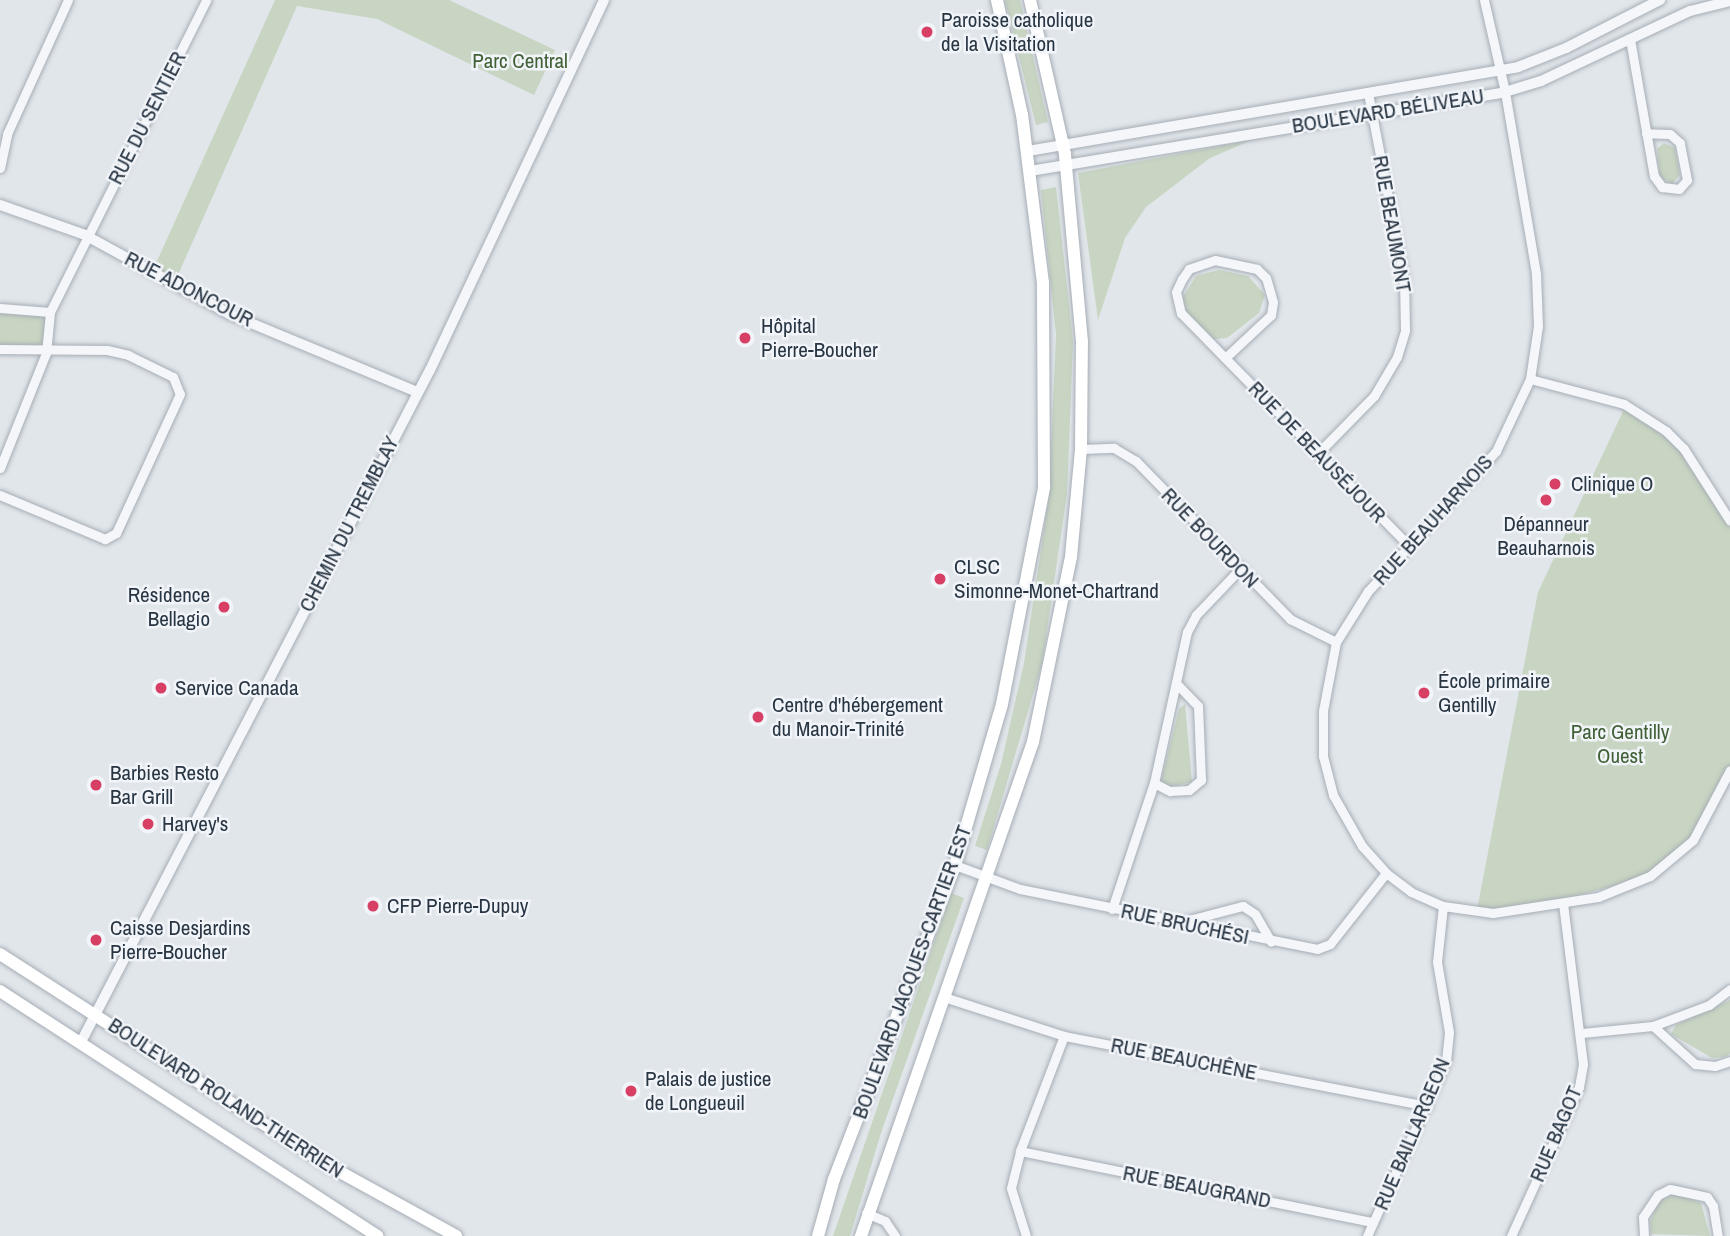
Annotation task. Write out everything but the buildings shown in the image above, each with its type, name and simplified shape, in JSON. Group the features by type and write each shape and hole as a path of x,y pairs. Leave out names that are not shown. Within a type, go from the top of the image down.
{"main road":[{"name":"BOULEVARD JACQUES-CARTIER EST","path":"818,1236 834,1179 955,865 1002,704 1044,487 1043,283 1028,151 996,0"},
{"name":"BOULEVARD JACQUES-CARTIER EST","path":"861,1236 866,1213 988,876 1033,742 1055,650 1071,557 1081,449 1082,342 1063,145 1030,0"},
{"name":"BOULEVARD ROLAND-THERRIEN","path":"0,954 331,1167 456,1236"},
{"name":"BOULEVARD ROLAND-THERRIEN","path":"0,991 377,1236"}],"street":[{"path":"0,169 7,134 68,0"},
{"name":"RUE DU SENTIER","path":"0,468 2,454 46,353 50,312 85,235 126,164 206,0"},
{"name":"CHEMIN DU TREMBLAY","path":"81,1042 417,391 604,0"},
{"name":"RUE BEAUHARNOIS","path":"1484,0 1505,92 1536,274 1538,326 1530,379 1496,452 1368,591 1336,642 1323,711 1323,756 1333,795 1347,823 1386,873 1411,892 1443,906 1493,913 1563,904 1632,886 1664,866 1693,840 1730,770"},
{"name":"BOULEVARD BÉLIVEAU","path":"1028,151 1500,70 1566,48 1660,0"},
{"name":"BOULEVARD BÉLIVEAU","path":"1030,170 1505,92 1541,80 1690,11 1730,1"},
{"path":"1630,39 1646,133 1656,182 1679,189 1687,180 1680,143 1670,134 1646,133"},
{"name":"RUE BEAUMONT","path":"1318,453 1374,396 1397,357 1405,330 1404,280 1368,93"},
{"name":"RUE ADONCOUR","path":"0,205 85,235 229,314 417,391"},
{"name":"RUE DE BEAUSÉJOUR","path":"1225,358 1271,315 1273,302 1266,278 1257,270 1215,260 1189,269 1176,292 1181,313 1225,358 1409,546"},
{"path":"0,308 50,312"},
{"path":"0,349 46,353 107,350 128,355 173,377 180,394 116,533 94,538 0,495"},
{"path":"1530,379 1624,404 1666,431 1684,449 1730,521"},
{"name":"RUE BOURDON","path":"1081,449 1114,448 1136,461 1290,619 1336,642"},
{"path":"1112,909 1154,783 1176,683 1196,615 1240,569"},
{"path":"1154,783 1170,791 1189,790 1201,780 1198,706 1176,683"},
{"name":"RUE BRUCHÉSI","path":"955,865 1020,889 1271,942 1317,949 1330,944 1386,873"},
{"name":"RUE BAGOT","path":"1511,1236 1579,1087 1582,1033 1563,904"},
{"path":"1179,923 1243,906 1255,914 1271,942"},
{"name":"RUE BAILLARGEON","path":"1367,1236 1427,1106 1448,1049 1437,962 1443,906"},
{"path":"1582,1033 1653,1026 1709,1005 1730,989"},
{"name":"RUE BEAUCHÊNE","path":"944,997 1063,1036 1427,1106"},
{"path":"1653,1026 1695,1064 1715,1066 1730,1061"},
{"path":"1026,1236 1012,1188 1020,1151 1063,1036"},
{"name":"RUE BEAUGRAND","path":"1020,1151 1373,1222"},
{"path":"1644,1236 1643,1217 1658,1195 1670,1189 1707,1197 1718,1236"},
{"path":"866,1213 885,1221 895,1236"}],"green space":[{"name":"Parc Central","path":"275,0 449,0 555,50 534,95 377,19 297,6 174,284 152,272"},
{"path":"1005,0 1020,0 1048,122 1036,125"},
{"path":"1252,140 1210,158 1146,207 1125,238 1098,320 1078,173"},
{"path":"1664,143 1675,148 1680,175 1672,184 1660,177 1657,149"},
{"path":"1056,187 1073,342 1067,494 1042,664 987,850 975,846 1001,764 1024,663 1049,496 1056,335 1041,190"},
{"path":"1219,270 1248,276 1265,295 1259,313 1227,338 1214,339 1186,312 1183,297 1196,276"},
{"path":"0,312 46,315 44,349 0,346"},
{"name":"Parc Gentilly Ouest","path":"1625,407 1681,449 1730,526 1730,767 1691,839 1663,864 1635,880 1546,904 1477,910 1538,592"},
{"path":"1185,704 1192,782 1167,787 1161,781 1179,709"},
{"path":"951,893 964,898 881,1133 850,1236 833,1236"},
{"path":"1730,1000 1730,1054 1712,1058 1671,1034 1676,1025"},
{"path":"1677,1193 1701,1203 1710,1236 1651,1234 1650,1222 1659,1201"}],"place":[{"name":"Paroisse catholique de la Visitation","path":"927,32"},
{"name":"Hôpital Pierre-Boucher","path":"745,338"},
{"name":"Clinique O","path":"1555,484"},
{"name":"Dépanneur Beauharnois","path":"1546,500"},
{"name":"CLSC Simonne-Monet-Chartrand","path":"940,579"},
{"name":"Résidence Bellagio","path":"224,607"},
{"name":"Service Canada","path":"161,688"},
{"name":"École primaire Gentilly","path":"1424,693"},
{"name":"Centre d'hébergement du Manoir-Trinité","path":"758,717"},
{"name":"Barbies Resto Bar Grill","path":"96,785"},
{"name":"Harvey's","path":"148,824"},
{"name":"CFP Pierre-Dupuy","path":"373,906"},
{"name":"Caisse Desjardins Pierre-Boucher","path":"96,940"},
{"name":"Palais de justice de Longueuil","path":"631,1091"}]}
